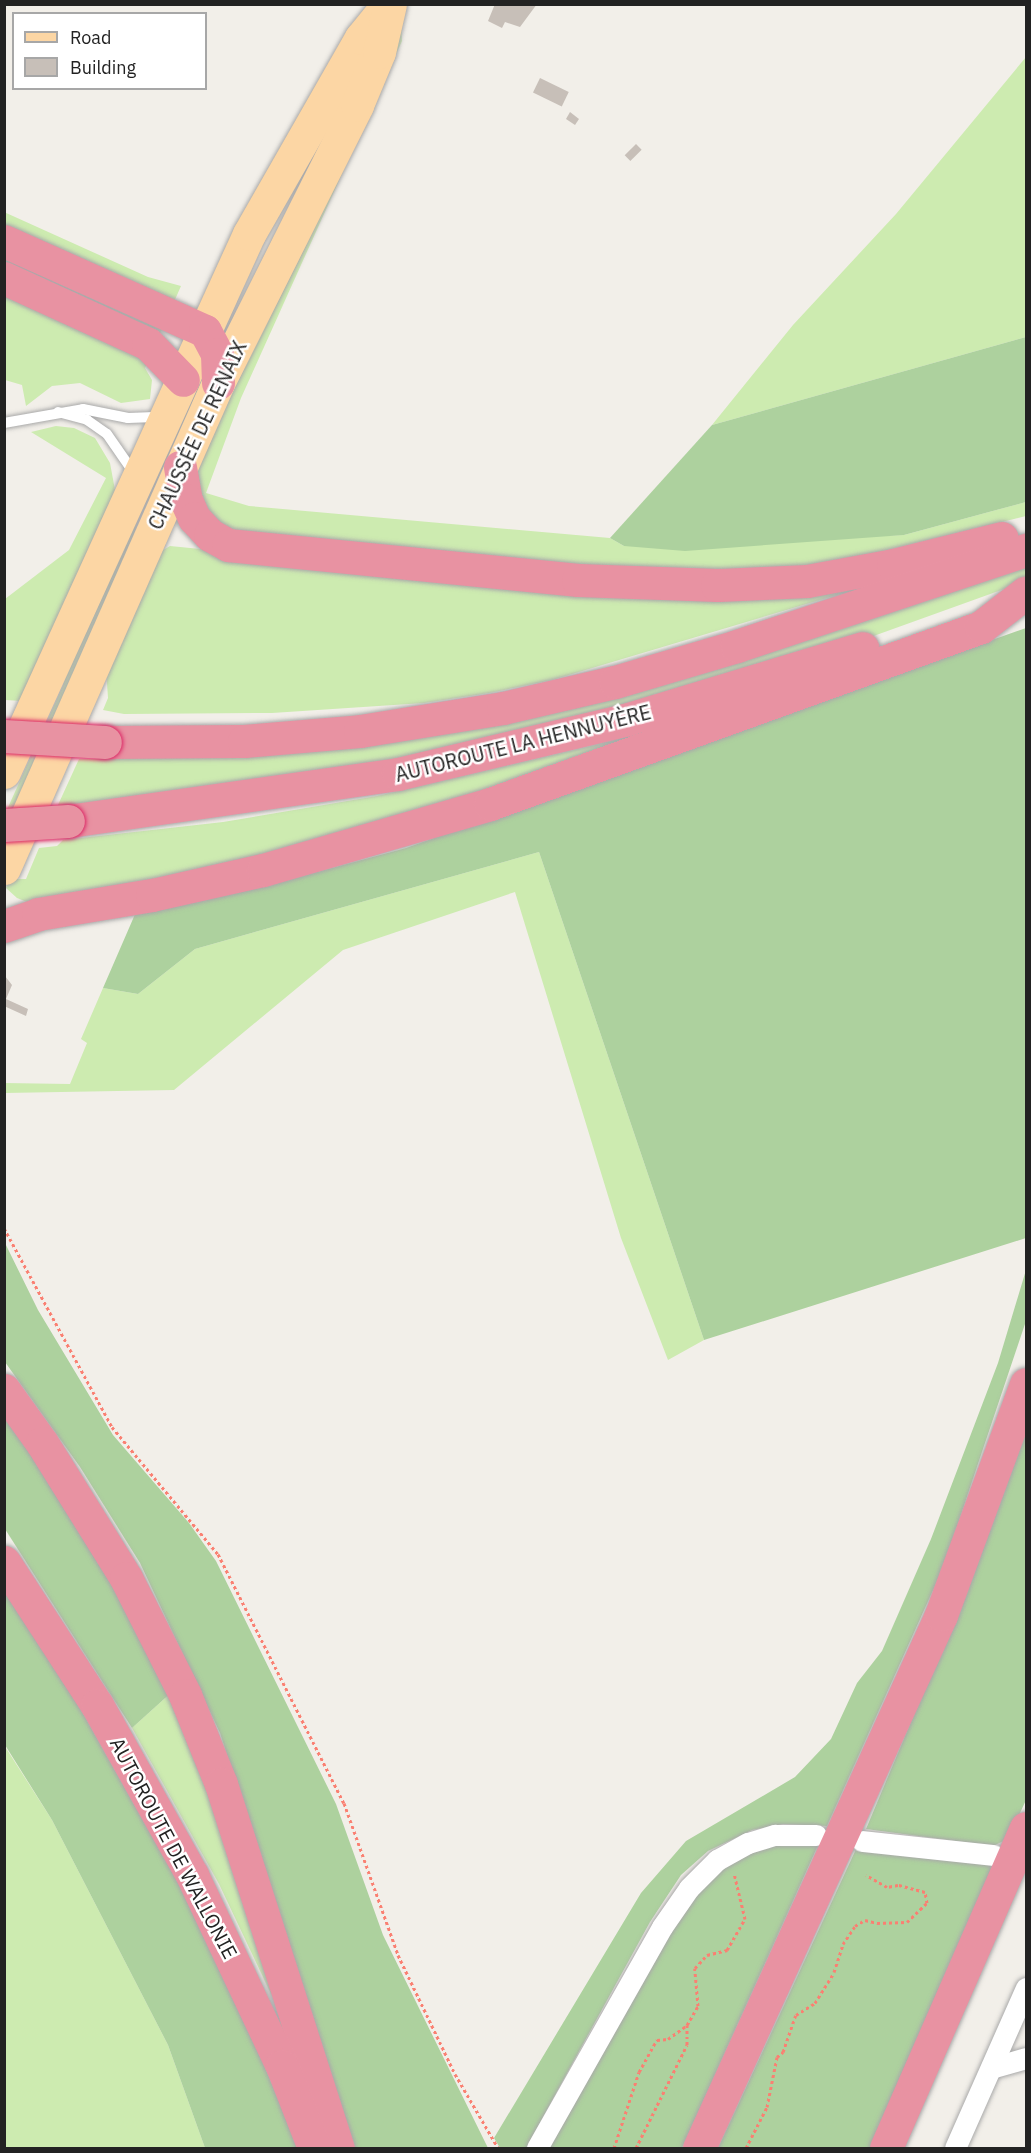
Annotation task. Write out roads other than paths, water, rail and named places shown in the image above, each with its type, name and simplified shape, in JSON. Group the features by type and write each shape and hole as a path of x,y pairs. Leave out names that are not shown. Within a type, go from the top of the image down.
{"highway":[{"path":"4,241 205,331 217,354 218,383"},
{"path":"4,278 148,344 183,380"},
{"path":"180,467 186,500 194,518 210,535 228,545 578,580 717,585 807,581 893,566 1026,531"},
{"name":"AUTOROUTE LA HENNUYÈRE","path":"4,736 105,742 244,741 370,730 503,708 615,682 737,646 927,586 1026,550"},
{"path":"4,926 38,914 152,895 263,870 490,804 981,627 1026,593"},
{"name":"AUTOROUTE LA HENNUYÈRE","path":"4,825 68,821 398,774 628,720 919,630 1026,593"},
{"path":"4,897 17,909 38,914"},
{"path":"699,2148 941,1615 1026,1384"},
{"path":"4,1390 42,1443 126,1578 185,1695 243,1848 338,2148"},
{"name":"AUTOROUTE DE WALLONIE","path":"4,1562 97,1706 192,1875 249,1992 314,2148"},
{"path":"886,2148 1026,1828"}],"main road":[{"name":"CHAUSSÉE DE RENAIX","path":"4,772 140,488 165,416 273,188 361,38 389,4"},
{"name":"CHAUSSÉE DE RENAIX","path":"4,868 144,536 357,105 379,52 389,4"}],"street":[{"path":"537,2148 662,1927 689,1888 727,1855 775,1835 816,1835"},
{"path":"862,1841 993,1855"},
{"path":"956,2148 1026,1988"},
{"path":"992,2068 1026,2058"}],"lane":[{"path":"4,423 84,409 128,418 165,416"},
{"path":"58,412 87,420 108,434 140,488"}]}
